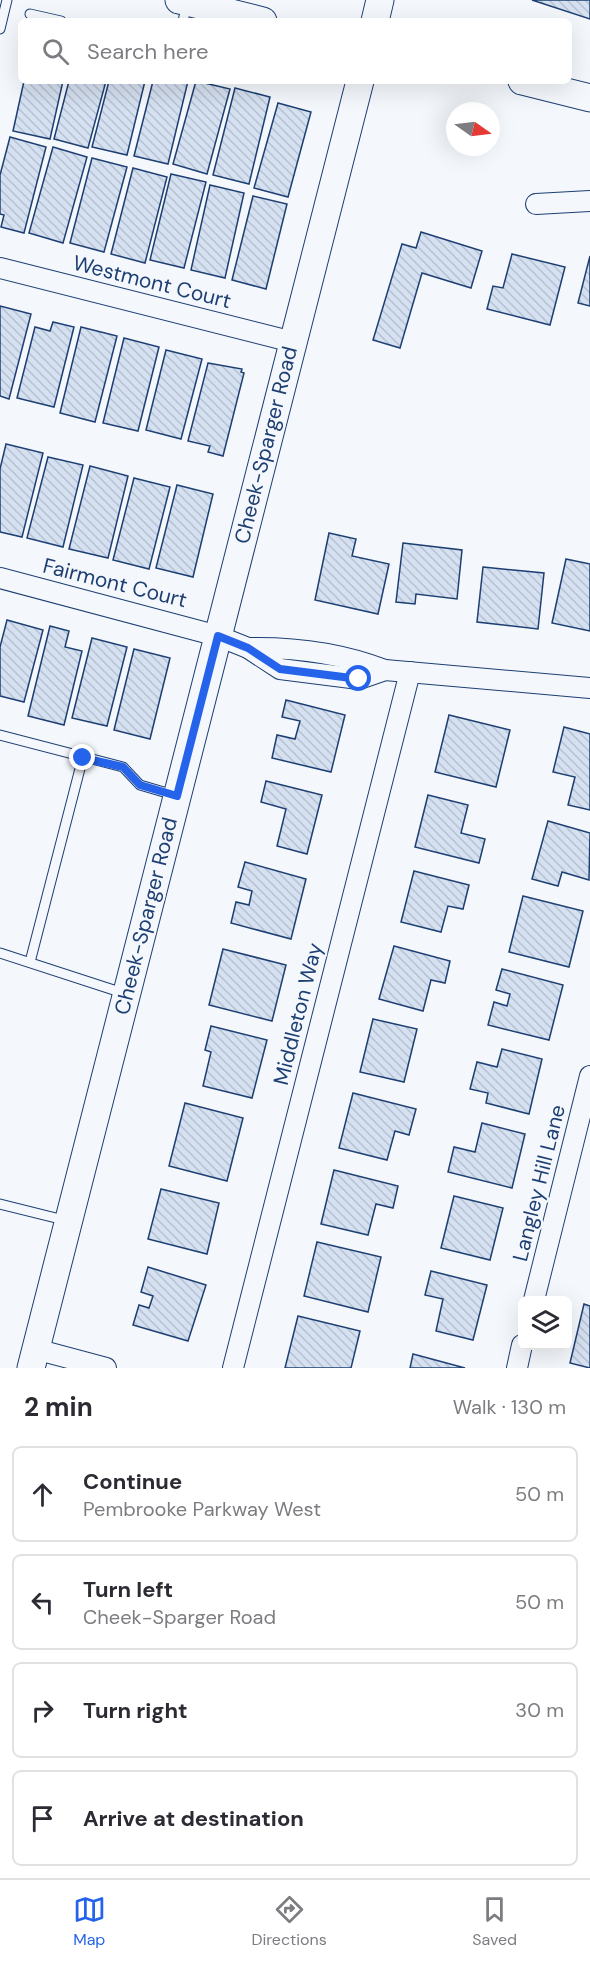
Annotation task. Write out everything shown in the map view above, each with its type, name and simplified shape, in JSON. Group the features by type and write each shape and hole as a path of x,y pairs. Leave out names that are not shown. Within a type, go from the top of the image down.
{"main road":[{"path":"376,18 380,0"},
{"path":"193,10 244,18"},
{"name":"Cheek-Sparger Road","path":"33,1359 359,84"},
{"path":"534,84 590,98"}],"street":[{"path":"536,204 590,201"},
{"name":"Westmont Court","path":"0,268 293,342"},
{"name":"Fairmont Court","path":"0,578 218,636 248,648 286,647 358,659 385,670 410,672"},
{"path":"410,672 590,688"},
{"name":"Middleton Way","path":"233,1368 410,672"},
{"name":"Langley Hill Lane","path":"535,1296 590,1076"},
{"path":"517,1368 521,1350"},
{"path":"33,1359 106,1368"}],"lane":[{"path":"0,29 7,0"},
{"path":"30,14 48,18"},
{"path":"0,735 123,767 140,785 177,796"},
{"path":"30,962 83,758"},
{"path":"0,953 126,993"},
{"path":"0,1204 68,1221"}],"building":[{"path":"532,0 590,0 590,19"},
{"path":"23,84 62,84 50,139 13,131"},
{"path":"68,84 105,84 88,148 54,139"},
{"path":"108,84 144,84 127,155 92,147"},
{"path":"152,84 187,84 168,164 134,156"},
{"path":"195,84 209,84 230,89 207,174 173,164"},
{"path":"235,88 270,97 249,184 213,175"},
{"path":"278,103 311,112 288,197 254,188"},
{"path":"10,137 46,147 24,233 1,227 4,215 0,214 0,175"},
{"path":"53,147 87,157 63,243 29,233"},
{"path":"92,158 127,167 104,252 70,243"},
{"path":"133,168 167,177 145,263 111,254"},
{"path":"171,174 206,182 184,268 150,260"},
{"path":"210,185 244,193 225,278 191,270"},
{"path":"253,196 287,204 266,289 232,280"},
{"path":"421,232 482,251 471,288 422,273 400,348 373,340 402,244 416,248"},
{"path":"512,254 565,267 550,325 487,309 493,286 503,288"},
{"path":"590,256 590,306 578,303"},
{"path":"0,306 31,314 9,399 0,396"},
{"path":"53,322 74,327 54,407 17,398 35,327 50,331"},
{"path":"81,327 117,336 95,422 60,413"},
{"path":"124,338 159,347 138,431 103,423"},
{"path":"166,350 202,359 181,439 146,430"},
{"path":"208,363 242,369 241,372 244,373 223,456 208,452 210,446 188,441"},
{"path":"6,444 43,453 22,537 0,532 0,469"},
{"path":"48,457 83,465 63,547 27,538"},
{"path":"90,466 128,476 108,558 69,549"},
{"path":"134,478 170,487 149,569 113,560"},
{"path":"177,485 213,494 193,577 156,568"},
{"path":"329,533 356,539 352,556 389,564 378,614 315,600"},
{"path":"403,543 462,550 457,599 416,594 415,604 396,602"},
{"path":"566,559 590,564 590,631 552,623"},
{"path":"483,567 544,573 538,629 477,622"},
{"path":"7,620 43,630 24,702 0,696 0,647"},
{"path":"50,626 69,631 65,647 82,651 64,725 28,716"},
{"path":"92,638 127,647 107,726 72,718"},
{"path":"134,649 170,658 150,739 114,730"},
{"path":"286,700 345,715 331,772 272,758 277,735 295,739 300,721 282,717"},
{"path":"449,715 510,730 496,787 435,772"},
{"path":"564,727 590,734 590,810 568,805 575,777 553,772"},
{"path":"266,781 322,795 307,854 277,846 286,809 261,802"},
{"path":"428,795 468,805 461,833 485,839 479,863 415,847"},
{"path":"548,821 590,833 589,880 562,872 558,886 532,879"},
{"path":"245,862 306,879 291,939 231,923 236,902 249,905 252,891 238,887"},
{"path":"414,871 469,885 463,909 448,906 441,932 401,922"},
{"path":"523,896 583,911 569,967 509,952"},
{"path":"394,946 450,961 445,983 431,980 423,1011 379,999"},
{"path":"223,949 286,965 272,1021 209,1005"},
{"path":"502,969 563,985 549,1040 488,1025 494,1002 507,1006 510,994 496,990"},
{"path":"373,1019 417,1029 404,1082 360,1072"},
{"path":"211,1026 267,1040 252,1098 203,1086 211,1052 205,1050"},
{"path":"502,1049 542,1059 529,1114 486,1103 488,1093 470,1089 477,1062 497,1067"},
{"path":"353,1093 416,1109 409,1135 395,1131 387,1160 339,1148"},
{"path":"185,1103 243,1118 227,1181 169,1166"},
{"path":"482,1123 525,1134 512,1188 448,1172 454,1147 475,1152"},
{"path":"334,1170 398,1186 393,1208 376,1204 368,1235 321,1224"},
{"path":"161,1189 219,1203 207,1254 148,1239"},
{"path":"454,1196 503,1208 490,1260 441,1248"},
{"path":"317,1242 381,1257 368,1312 304,1296"},
{"path":"148,1267 206,1285 188,1341 133,1325 139,1305 149,1308 153,1296 141,1292"},
{"path":"431,1271 487,1285 473,1340 436,1331 443,1299 425,1295"},
{"path":"584,1304 590,1306 590,1368 570,1363"},
{"path":"298,1316 360,1331 351,1368 285,1368"},
{"path":"413,1354 465,1368 410,1368"}],"route":[{"path":"83,758 123,767 140,785 177,796 218,636 248,648 280,669 359,679"}]}
